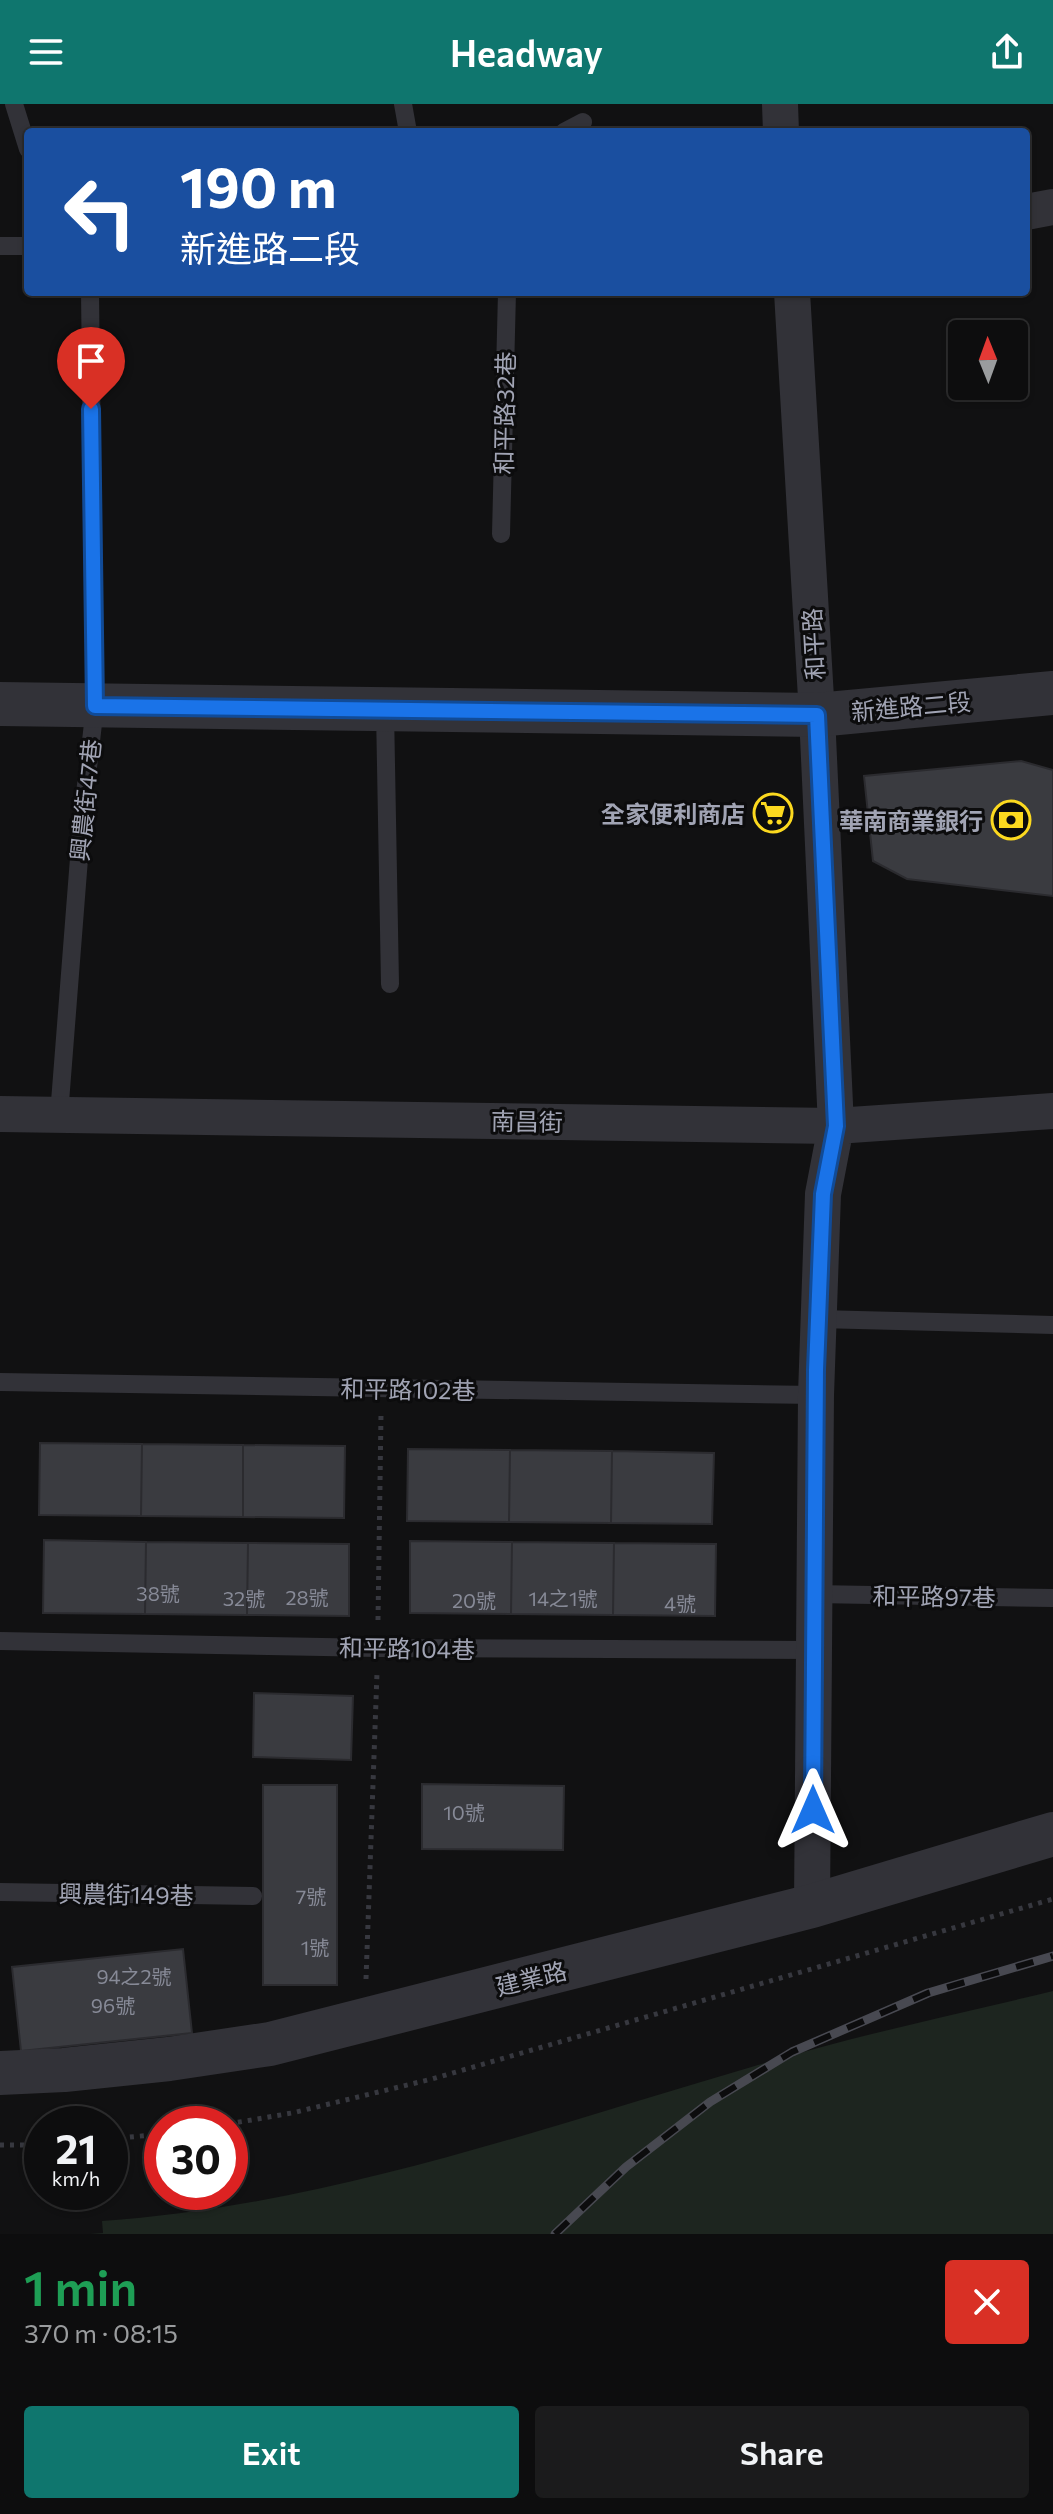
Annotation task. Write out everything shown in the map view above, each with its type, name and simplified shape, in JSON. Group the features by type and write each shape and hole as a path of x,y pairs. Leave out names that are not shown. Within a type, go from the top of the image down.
{"street":[{"path":"1030,211 1053,207"},
{"name":"和平路","path":"792,296 817,715 836,1126 823,1194 818,1319 812,1906"},
{"name":"新進路二段","path":"0,704 817,715 1053,693"},
{"name":"南昌街","path":"0,1114 836,1126 1053,1111"},
{"name":"建業路","path":"0,2073 169,2059 270,2044 812,1906 1053,1834"}],"lane":[{"path":"14,104 24,136"},
{"path":"403,104 407,128"},
{"path":"572,128 583,122"},
{"path":"0,246 24,246"},
{"name":"興農街47巷","path":"59,1115 82,820 95,706 90,296"},
{"name":"和平路32巷","path":"501,534 507,296"},
{"path":"385,710 390,984"},
{"path":"818,1319 1053,1325"},
{"name":"和平路102巷","path":"0,1382 816,1395"},
{"name":"和平路97巷","path":"814,1594 1053,1598"},
{"name":"和平路104巷","path":"0,1641 378,1648 814,1650"},
{"name":"興農街149巷","path":"0,1892 253,1896"}],"path":[{"path":"365,2020 378,1648 381,1389"},
{"path":"248,2121 432,2079 1053,1899"},
{"path":"0,2145 24,2145"}],"shaded area":[{"path":"1053,1991 1053,2234 90,2234 103,2233 102,2221 200,2210 248,2210 248,2202 374,2176 464,2152 730,2073"}],"building":[{"path":"1021,761 1053,770 1053,896 907,879 873,861 864,776"},
{"path":"40,1443 142,1444 141,1516 39,1515"},
{"path":"142,1444 243,1445 243,1517 141,1516"},
{"path":"243,1445 345,1446 344,1518 243,1517"},
{"path":"408,1449 510,1450 509,1522 407,1521"},
{"path":"510,1450 612,1451 611,1523 509,1522"},
{"path":"612,1451 714,1453 712,1524 611,1523"},
{"path":"44,1540 146,1542 145,1614 43,1613"},
{"path":"410,1541 512,1542 511,1614 410,1613"},
{"path":"146,1542 248,1543 247,1615 145,1614"},
{"path":"512,1542 614,1543 613,1615 511,1614"},
{"path":"248,1543 349,1544 349,1616 247,1615"},
{"path":"614,1543 716,1544 715,1616 613,1615"},
{"path":"254,1693 353,1696 351,1760 253,1757"},
{"path":"422,1784 564,1786 563,1850 422,1849"},
{"path":"263,1785 337,1785 337,1985 263,1985"},
{"path":"183,1949 192,2033 21,2051 12,1967"}],"railway":[{"path":"555,2234 626,2167 710,2102 792,2052 928,1993 1053,1956"}],"place":[{"name":"全家便利商店","path":"773,813"},
{"name":"華南商業銀行","path":"1011,820"}],"route":[{"path":"91,409 95,706 817,715 836,1126 823,1194 816,1370 813,1810"}]}
